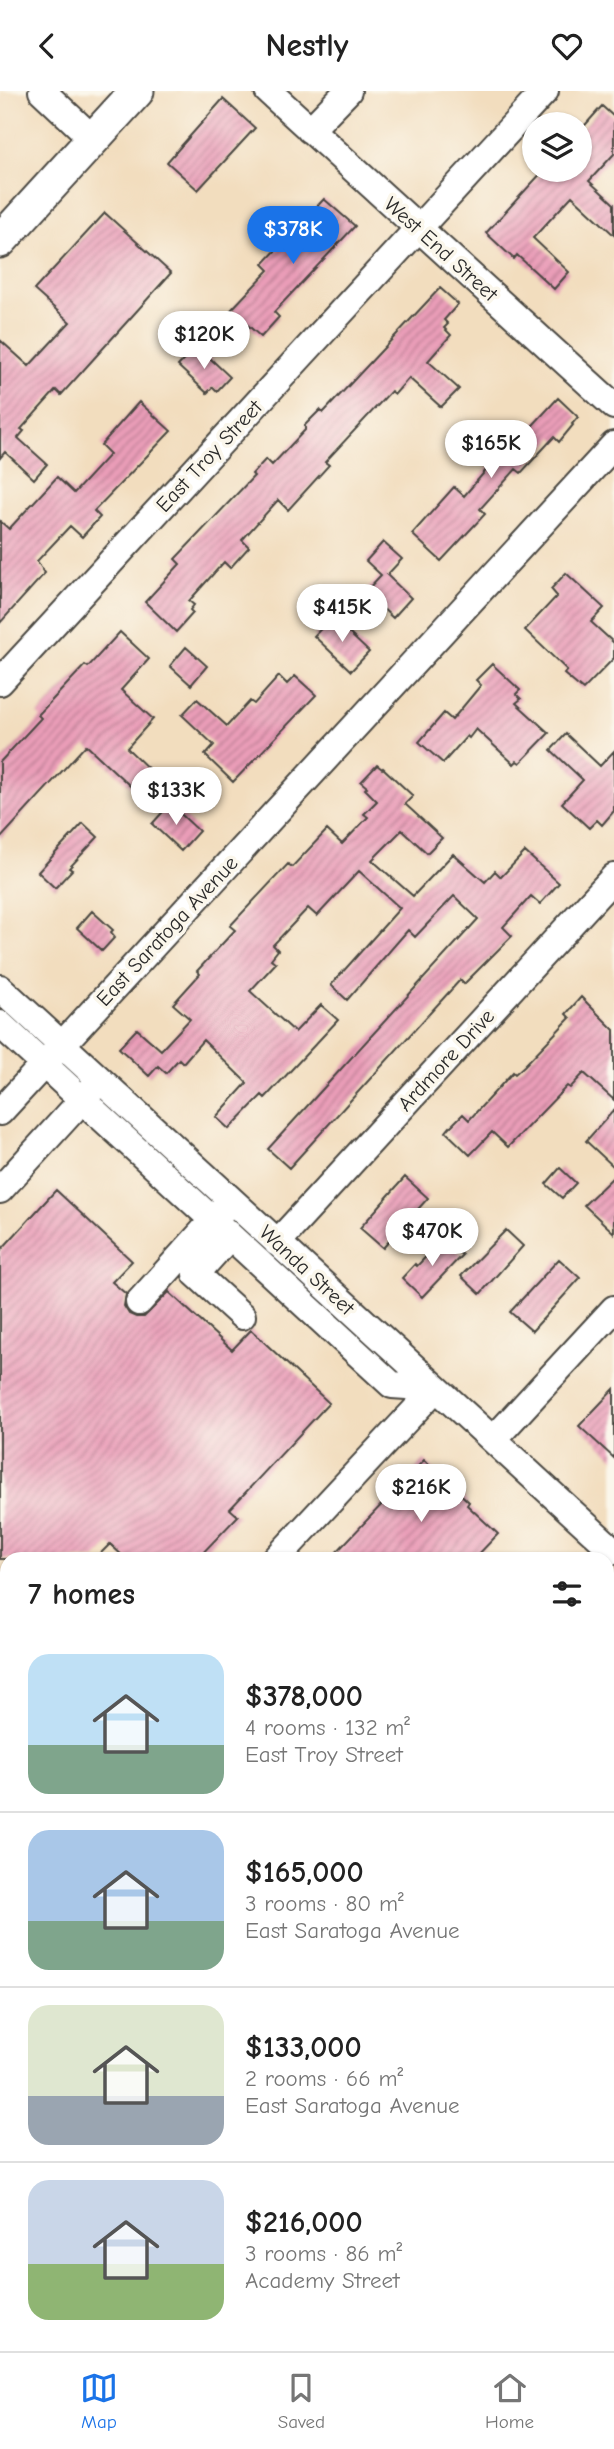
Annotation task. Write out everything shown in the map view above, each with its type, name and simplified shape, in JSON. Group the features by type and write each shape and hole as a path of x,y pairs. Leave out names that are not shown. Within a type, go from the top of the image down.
{"main road":[{"path":"0,241 137,91"}],"street":[{"path":"42,91 93,139"},
{"name":"West End Street","path":"268,91 614,406"},
{"path":"310,130 348,91"},
{"name":"East Troy Street","path":"0,682 545,91"},
{"name":"East Saratoga Avenue","path":"0,1112 614,446"},
{"name":"Ardmore Drive","path":"277,1243 614,877"},
{"name":"Wanda Street","path":"0,988 614,1551"},
{"path":"0,1024 392,1385 436,1388"},
{"path":"0,1191 100,1080"},
{"path":"231,1200 222,1229 196,1274 243,1316"},
{"path":"139,1302 222,1229"},
{"path":"493,1440 614,1309"},
{"path":"283,1552 436,1388"}],"building":[{"path":"223,99 255,128 198,190 167,162"},
{"path":"602,106 614,117 614,154 592,178 592,117"},
{"path":"533,182 590,182 614,204 614,235 572,196 533,238 569,272 554,289 517,255 514,259 486,233"},
{"path":"324,199 355,226 274,312 279,317 261,337 231,310 269,270 263,264"},
{"path":"105,213 171,273 61,395 56,390 21,429 24,431 18,438 47,464 34,479 5,452 0,458 0,340 29,366 70,322 34,290"},
{"path":"440,288 458,304 444,320 448,324 444,328 451,335 428,361 459,389 441,407 409,378 395,394 391,391 325,462 329,465 288,510 278,500 242,540 249,547 230,568 224,562 189,601 194,605 190,610 193,613 176,632 145,602 180,564 175,559 254,476 252,474 266,459 272,465 305,430 305,425 320,410 323,413"},
{"path":"197,346 230,377 217,391 213,387 207,393 178,366"},
{"path":"558,398 578,417 573,425 559,442 554,437 521,473 516,469 480,509 485,514 441,561 412,534 454,487 464,496 500,454 488,443 506,423 522,437"},
{"path":"139,402 171,431 94,511 100,517 82,537 70,526 37,561 45,573 0,623 0,521 9,529 57,477 74,493 110,454 101,445"},
{"path":"383,542 402,559 387,575 411,598 393,618 365,592 381,575 366,561"},
{"path":"566,573 604,608 591,622 614,643 614,658 583,690 564,674 567,670 525,630 557,596 551,589"},
{"path":"332,617 369,652 351,671 314,636"},
{"path":"120,632 149,659 121,690 153,719 127,748 159,779 142,797 86,745 0,839 0,762 41,718 38,715"},
{"path":"186,647 207,666 191,685 170,666"},
{"path":"492,664 520,690 516,694 521,699 516,703 549,733 520,763 517,761 514,764 476,729 443,763 419,742 444,713 452,720 481,685 476,680"},
{"path":"279,676 287,684 295,676 316,695 233,782 205,755 214,745 182,715 197,699 227,726 250,701 254,704"},
{"path":"566,734 600,766 614,751 614,811 602,825 597,820 589,828 562,803 583,780 551,750"},
{"path":"377,765 413,796 405,804 442,838 427,853 402,830 372,860 413,896 453,854 485,882 495,871 501,877 525,852 559,883 540,904 531,896 503,927 512,936 464,984 460,980 289,1168 268,1149 478,919 454,896 415,937 408,930 347,1000 331,985 400,908 359,871 317,916 308,908 273,945 278,950 271,959 276,963 250,991 295,1032 321,1005 338,1020 265,1098 262,1095 229,1129 216,1117 247,1083 203,1040 183,1063 179,1059 166,1073 158,1066 149,1076 119,1048 137,1029 161,1050 190,1019 173,1004 200,974 197,971 235,930 230,926 288,864 292,867 327,830 342,844 368,817 364,814 377,801 361,782"},
{"path":"170,804 199,831 181,851 152,824"},
{"path":"83,823 98,837 69,868 72,870 55,888 38,872"},
{"path":"92,911 113,930 111,932 115,937 102,951 77,928"},
{"path":"581,997 614,1030 614,1100 584,1073 570,1088 567,1086 508,1147 492,1132 470,1155 446,1132 463,1114 469,1120 513,1072 515,1074 524,1066 570,1018 566,1014"},
{"path":"614,1110 614,1167 586,1141"},
{"path":"560,1168 576,1183 562,1198 546,1184"},
{"path":"614,1176 614,1233 584,1205"},
{"path":"405,1177 428,1198 383,1248 360,1228"},
{"path":"56,1190 132,1261 112,1282 126,1294 124,1306 129,1314 144,1317 169,1292 232,1350 251,1330 329,1403 230,1509 238,1516 204,1552 119,1552 110,1544 102,1552 0,1552 0,1251"},
{"path":"506,1230 523,1246 480,1294 461,1276"},
{"path":"444,1238 462,1255 422,1297 402,1278"},
{"path":"559,1259 580,1278 532,1331 510,1312"},
{"path":"614,1389 614,1458 579,1426"},
{"path":"424,1460 469,1502 467,1505 498,1534 481,1552 337,1552"}]}
